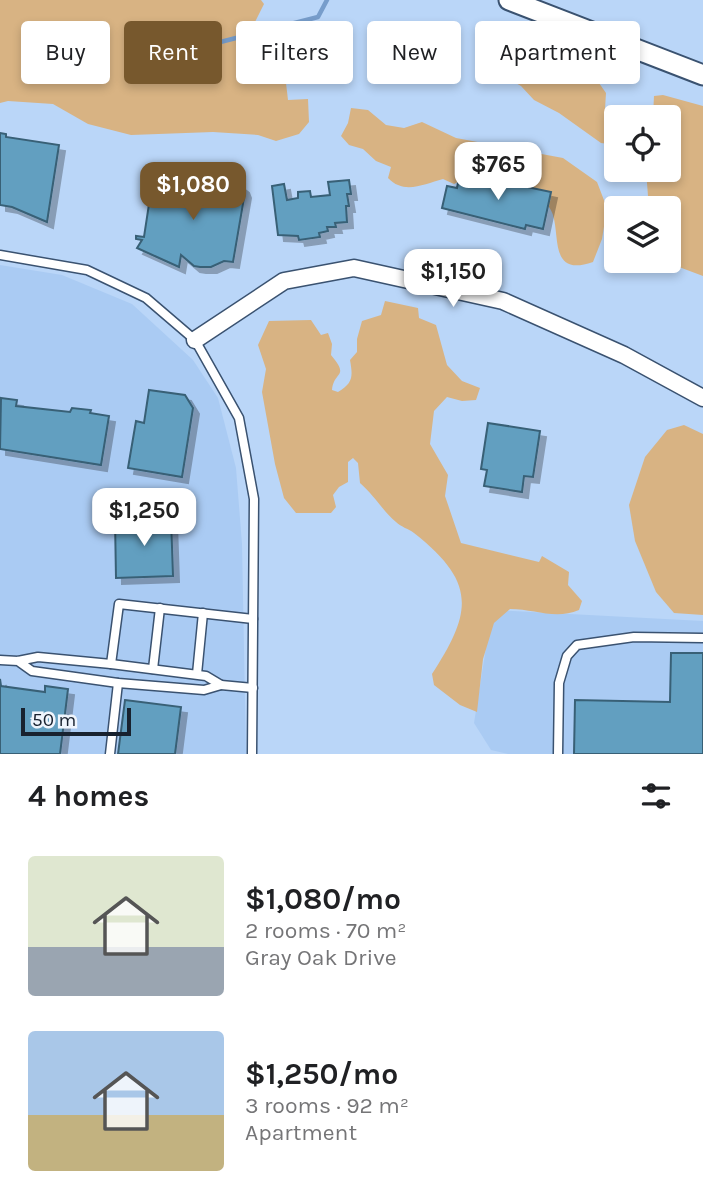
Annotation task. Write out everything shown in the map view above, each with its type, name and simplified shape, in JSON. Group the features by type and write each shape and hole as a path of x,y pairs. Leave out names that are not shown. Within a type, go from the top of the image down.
{"street":[{"path":"509,0 703,75"},
{"path":"195,340 284,281 354,268 503,302 624,355 703,398"}],"lane":[{"path":"0,255 87,270 146,298 195,340 239,418 254,499 252,754"},
{"path":"111,664 119,604 253,619"},
{"path":"153,669 160,608"},
{"path":"197,674 203,613"},
{"path":"558,754 559,683 567,656 576,645 634,637 703,638"},
{"path":"0,660 18,661 38,657 111,664 197,674 210,677 222,685"},
{"path":"18,661 32,671 118,683 204,690 222,685 253,688"},
{"path":"110,754 118,683"}],"shaded area":[{"path":"0,0 261,0 264,4 256,21 236,21 236,84 286,84 288,100 308,99 309,122 299,134 276,141 258,135 213,132 131,135 88,124 53,104 8,101 0,103"},
{"path":"517,84 600,84 606,93 604,143 559,113 534,100"},
{"path":"663,95 703,106 703,276 681,268 681,196 648,196 647,182 681,182 681,105 654,105 654,96"},
{"path":"351,108 368,110 386,125 404,128 422,122 456,138 563,158 597,182 604,200 602,239 593,262 579,265 563,260 557,244 553,215 541,196 467,177 454,184 443,179 414,187 401,186 388,178 391,167 376,161 363,149 349,145 341,136 348,123"},
{"path":"0,265 62,275 132,304 193,360 218,398 236,468 242,544 246,754 0,754"},
{"path":"385,301 418,308 419,318 436,325 447,365 462,381 480,388 476,400 462,401 447,397 434,411 430,444 448,475 445,496 461,543 539,562 542,556 569,572 568,585 582,601 579,610 562,614 510,609 494,623 483,659 477,712 460,705 434,685 432,674 446,652 461,615 462,598 458,583 449,567 414,533 391,517 360,483 358,463 353,458 348,462 348,482 339,487 333,495 336,507 331,513 296,513 284,498 275,464 262,392 266,369 258,345 269,321 311,320 321,335 328,333 332,344 331,355 340,371 332,390 338,392 347,386 351,379 350,360 357,352 362,321 381,315"},
{"path":"684,425 703,434 703,615 674,613 656,592 635,541 629,505 645,457 667,430"},
{"path":"492,610 703,621 703,754 508,754 491,750 474,723"}],"building":[{"path":"0,133 6,134 6,137 59,145 47,222 12,207 0,205"},
{"path":"460,173 551,192 543,229 526,225 525,229 442,208 447,186 457,188"},
{"path":"153,178 223,188 231,178 243,187 245,192 233,262 224,261 211,267 200,267 194,266 181,255 179,267 137,248 142,240 136,239 136,236 144,237"},
{"path":"349,180 351,194 347,194 347,222 335,223 336,227 327,227 328,231 319,233 320,237 299,240 298,236 278,235 272,186 284,184 287,200 298,198 298,192 310,191 311,197 330,195 328,182"},
{"path":"149,390 185,395 193,408 182,477 128,468 136,421 144,423"},
{"path":"1,398 17,400 16,406 70,412 72,408 91,410 90,413 109,416 101,465 0,449"},
{"path":"488,423 540,431 533,477 524,476 522,492 484,486 487,470 481,469"},
{"path":"171,518 173,576 116,578 115,520"},
{"path":"671,653 703,653 703,754 574,754 575,700 670,702"},
{"path":"0,679 1,686 45,692 45,686 68,689 60,754 0,754"},
{"path":"125,700 181,707 175,754 118,754"}],"waterway":[{"path":"222,42 318,17 327,0"}]}
